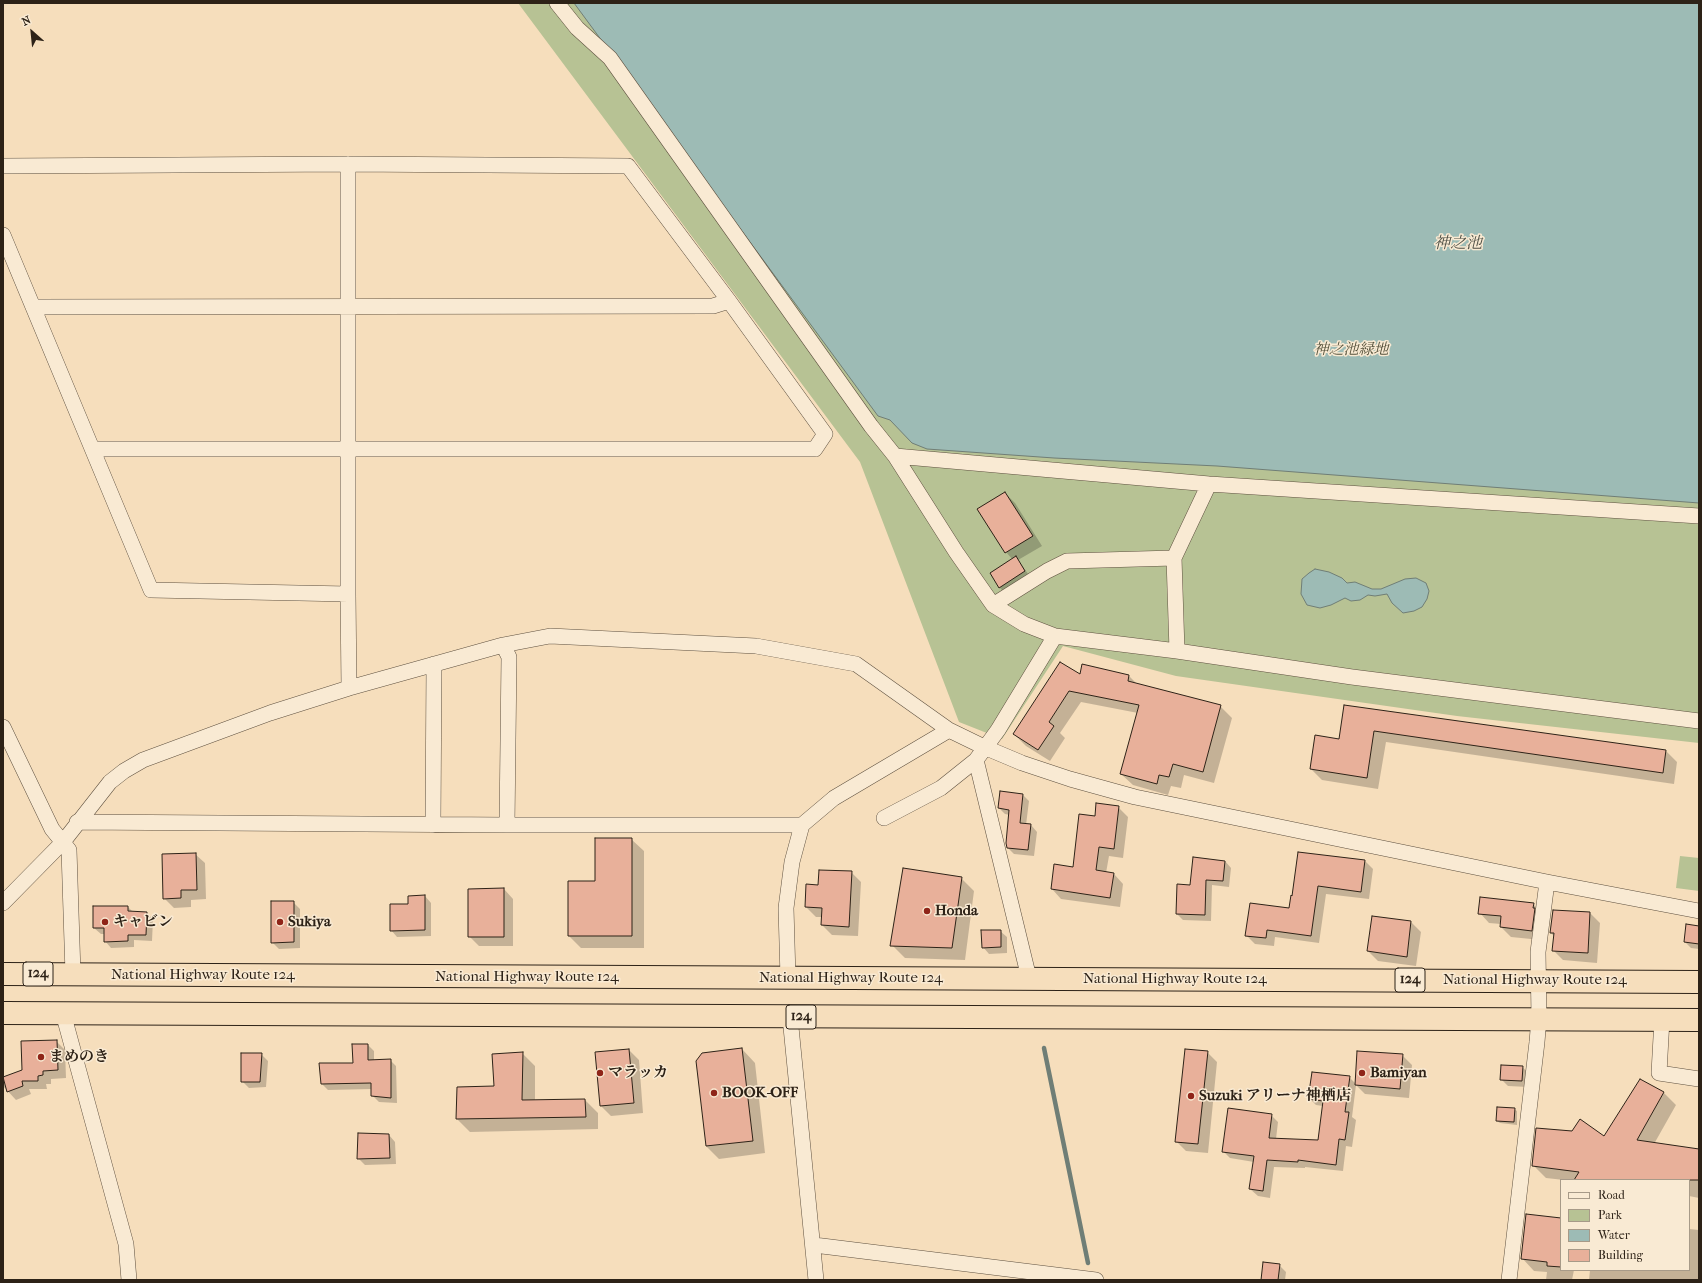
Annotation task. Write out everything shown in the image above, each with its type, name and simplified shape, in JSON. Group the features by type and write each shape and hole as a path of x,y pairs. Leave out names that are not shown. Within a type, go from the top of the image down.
{"highway":[{"name":"National Highway Route 124","path":"3,974 1538,980 1699,982"},
{"name":"124","path":"3,1013 1539,1018 1699,1020"}],"street":[{"path":"557,3 577,28 610,58 871,426 895,456 956,552 993,605 1024,624 1055,636 1177,651 1352,677 1699,721"},
{"path":"348,164 349,688"},
{"path":"3,166 348,164 628,166 729,300 825,434 815,449 93,449"},
{"path":"3,235 152,590 348,594"},
{"path":"34,307 714,306 729,300"},
{"path":"895,456 1209,484 1699,516"},
{"path":"1177,651 1174,558 1209,484"},
{"path":"993,605 1047,571 1067,561 1174,558"},
{"path":"3,903 63,842 77,822 110,782 124,771 143,760 270,714 349,688 503,645 550,636 558,636 756,646 856,664 949,730 1022,763 1070,779 1135,798 1699,912"},
{"path":"884,818 941,788 976,760 984,747 998,730 1055,636"},
{"path":"503,645 509,656 507,825"},
{"path":"433,825 434,664"},
{"path":"3,727 52,829 69,850 73,974"},
{"path":"788,978 786,908 792,862 802,825 834,798 949,730"},
{"path":"976,760 1029,978"},
{"path":"77,822 433,825 802,825"},
{"path":"1509,1280 1535,1068 1539,1018 1538,952 1547,882"},
{"path":"63,1013 126,1244 129,1280"},
{"path":"790,1016 814,1245 816,1280"},
{"path":"1662,1019 1659,1073 1699,1079"},
{"path":"814,1245 1096,1280"}],"green space":[{"name":"神之池","path":"518,3 1699,3 1699,743 1457,716 1176,676 1063,646 1002,739 959,722 860,462"},
{"path":"1680,856 1699,858 1699,891 1676,888"}],"water":[{"name":"神之池","path":"574,3 1699,3 1699,503 1217,466 1054,458 927,449 912,443 890,420 878,416"},
{"path":"1315,569 1329,572 1342,578 1347,583 1355,582 1372,589 1381,589 1405,579 1416,578 1426,583 1429,591 1427,599 1422,607 1414,611 1403,613 1392,603 1387,594 1375,596 1368,595 1360,600 1351,601 1345,598 1331,605 1320,608 1307,605 1301,594 1302,579"}],"building":[{"path":"1005,492 1033,536 1005,553 977,509"},
{"path":"1016,556 1025,571 999,588 990,573"},
{"path":"1060,662 1080,674 1082,664 1129,675 1128,681 1221,705 1203,772 1173,764 1169,777 1159,775 1157,784 1120,774 1139,705 1069,691 1049,722 1054,726 1038,750 1013,734"},
{"path":"1344,705 1666,750 1663,773 1374,731 1367,778 1310,769 1315,735 1339,739"},
{"path":"1000,791 1023,794 1020,823 1031,824 1028,850 1007,848 1006,843 1009,810 998,808"},
{"path":"1096,803 1119,806 1114,849 1099,847 1096,870 1114,873 1110,898 1051,889 1054,864 1073,867 1079,814 1095,816"},
{"path":"595,838 632,838 632,936 568,936 568,881 595,881"},
{"path":"1298,852 1365,860 1361,892 1318,886 1311,936 1267,930 1266,938 1245,936 1250,903 1289,908"},
{"path":"196,853 197,890 181,890 181,898 163,899 162,854"},
{"path":"1193,857 1225,861 1223,881 1206,880 1205,915 1176,914 1177,884 1190,885"},
{"name":"Honda","path":"903,868 962,877 952,948 890,946"},
{"path":"819,870 852,871 849,927 821,925 822,908 805,907 806,884 818,885"},
{"path":"504,888 504,937 468,937 468,889"},
{"path":"425,895 425,930 390,931 390,904 408,904 408,896"},
{"path":"1480,897 1534,903 1533,908 1535,908 1532,931 1500,927 1501,916 1478,914"},
{"path":"271,901 294,901 294,942 271,943"},
{"path":"93,906 128,906 128,911 147,912 146,935 128,935 128,941 104,942 104,928 93,928"},
{"path":"1553,910 1590,912 1588,953 1552,951 1554,933 1550,933"},
{"path":"1372,916 1411,921 1407,957 1367,951"},
{"path":"1686,924 1699,926 1699,944 1684,942"},
{"path":"981,930 1001,930 1001,947 982,948"},
{"path":"57,1040 58,1070 43,1071 43,1075 38,1076 38,1081 22,1081 23,1086 7,1092 3,1077 22,1070 21,1041"},
{"path":"352,1044 368,1044 368,1060 391,1059 391,1098 371,1096 371,1083 321,1084 319,1063 353,1063"},
{"path":"742,1048 753,1141 706,1146 696,1061 702,1053"},
{"path":"629,1049 634,1103 600,1106 595,1052"},
{"name":"Suzuki アリーナ神栖店","path":"1185,1049 1208,1051 1198,1144 1175,1142"},
{"path":"1357,1051 1403,1054 1400,1089 1355,1085"},
{"path":"523,1052 522,1100 585,1099 586,1117 456,1119 457,1087 494,1086 492,1054"},
{"path":"241,1053 262,1053 260,1082 241,1082"},
{"path":"1501,1065 1523,1066 1522,1081 1500,1080"},
{"path":"1312,1072 1350,1076 1345,1112 1349,1112 1345,1140 1339,1139 1336,1165 1298,1160 1298,1162 1267,1160 1263,1191 1249,1189 1254,1156 1222,1152 1228,1108 1272,1114 1269,1138 1318,1140 1323,1101 1308,1099"},
{"path":"1640,1079 1664,1092 1637,1140 1699,1149 1699,1180 1575,1179 1579,1172 1532,1166 1536,1128 1572,1131 1580,1119 1604,1136"},
{"path":"1497,1107 1515,1108 1514,1122 1496,1121"},
{"path":"358,1133 389,1134 390,1158 357,1159"},
{"path":"1526,1214 1560,1218 1560,1267 1547,1266 1547,1262 1521,1259"},
{"path":"1263,1262 1280,1264 1278,1280 1261,1280"}],"waterway":[{"path":"1044,1048 1088,1263"}],"place":[{"name":"Honda","path":"927,911"},
{"name":"キャビン","path":"105,922"},
{"name":"Sukiya","path":"280,922"},
{"name":"まめのき","path":"41,1057"},
{"name":"マラッカ","path":"600,1073"},
{"name":"Bamiyan","path":"1362,1073"},
{"name":"BOOK-OFF","path":"714,1093"},
{"name":"Suzuki アリーナ神栖店","path":"1191,1096"}],"park label":[{"name":"神之池緑地","path":"1351,350"}]}
